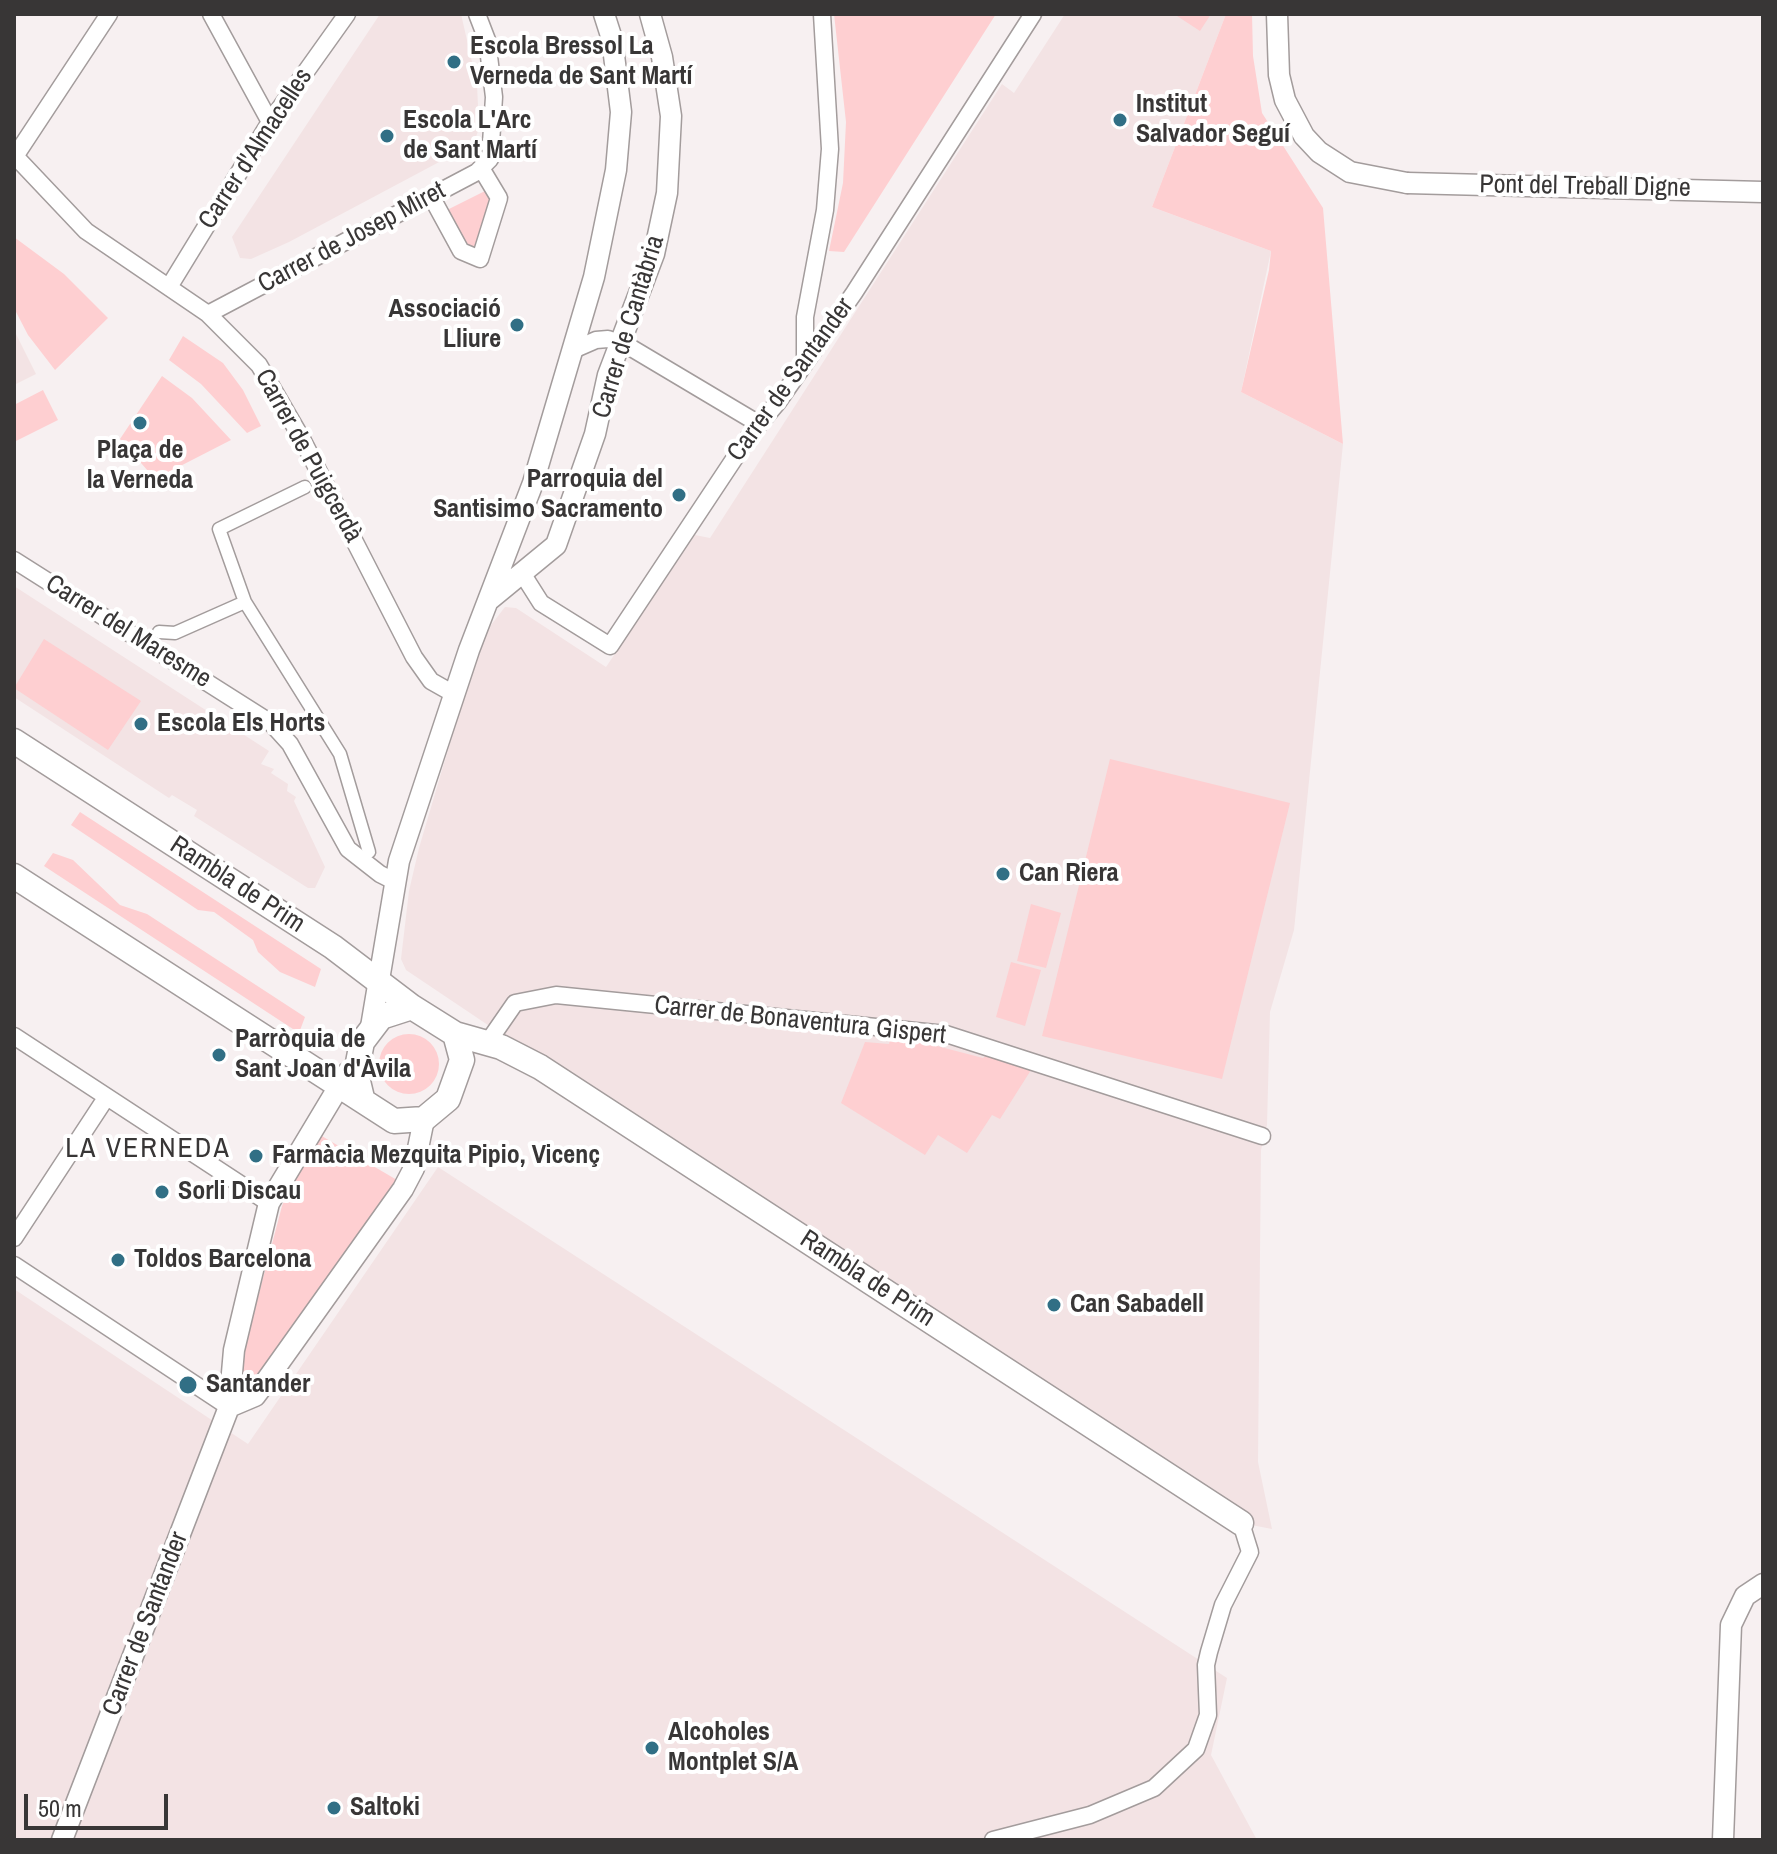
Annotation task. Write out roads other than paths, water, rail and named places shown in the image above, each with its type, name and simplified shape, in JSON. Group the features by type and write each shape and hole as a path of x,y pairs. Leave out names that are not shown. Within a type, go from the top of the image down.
{"main road":[{"name":"Rambla de Prim","path":"14,741 333,947 412,1007 455,1034 488,1042 540,1067 1241,1523"},
{"path":"14,876 394,1121 424,1119 448,1099 461,1072 488,1042"},
{"path":"371,1027 392,1010 412,1007"},
{"name":"Carrer de Santander","path":"357,1056 371,1027"},
{"path":"455,1034 462,1060 461,1072"},
{"path":"357,1056 362,1098"}],"street":[{"path":"14,157 109,14"},
{"path":"211,14 270,122"},
{"name":"Carrer d'Almacelles","path":"169,287 270,122 347,14"},
{"path":"431,196 461,251 480,259 499,198 481,168 490,159 494,97 487,40 477,14"},
{"name":"Carrer de Cantàbria","path":"371,1027 394,881 486,602 518,530 594,277 616,170 621,112 612,39 604,14"},
{"name":"Carrer de Cantàbria","path":"486,602 549,553 562,532 595,434 608,375 654,254 667,193 671,116 662,57 650,14"},
{"path":"805,360 805,317 825,210 830,149 822,14"},
{"name":"Carrer de Santander","path":"522,573 541,603 610,646 759,424 854,293 1033,14"},
{"name":"Pont del Treball Digne","path":"1277,14 1279,75 1285,100 1296,125 1319,152 1337,165 1376,179 1407,183 1763,192"},
{"name":"Carrer de Puigcerdà","path":"14,157 86,231 208,314 259,365 302,439 414,657 431,681 454,694"},
{"name":"Carrer de Josep Miret","path":"208,314 481,168"},
{"path":"573,350 596,340 620,343 644,353 759,424"},
{"path":"305,487 219,529 245,602 340,754 369,852"},
{"name":"Carrer del Maresme","path":"14,560 271,723 290,744 348,849 394,881"},
{"path":"159,632 175,633 245,602"},
{"name":"Carrer de Bonaventura Gispert","path":"488,1042 515,1003 556,995 946,1034 1262,1136"},
{"path":"14,1036 269,1203"},
{"name":"Carrer de Santander","path":"62,1840 229,1407 234,1350 269,1203 357,1056"},
{"path":"14,1238 102,1104"},
{"path":"14,1265 229,1407 255,1396 403,1189 414,1168 424,1119"},
{"path":"993,1840 1090,1815 1154,1788 1196,1749 1208,1715 1206,1665 1223,1605 1250,1552 1241,1523"},
{"path":"1723,1840 1731,1625 1745,1596 1763,1584"}],"place":[{"name":"Escola Bressol La Verneda de Sant Martí","path":"454,62"},
{"name":"Institut Salvador Seguí","path":"1120,120"},
{"name":"Escola L'Arc de Sant Martí","path":"387,136"},
{"name":"Associació Lliure","path":"517,325"},
{"name":"Plaça de la Verneda","path":"140,423"},
{"name":"Parroquia del Santisimo Sacramento","path":"679,495"},
{"name":"Escola Els Horts","path":"141,724"},
{"name":"Can Riera","path":"1003,874"},
{"name":"Parròquia de Sant Joan d'Àvila","path":"219,1055"},
{"name":"Farmàcia Mezquita Pipio, Vicenç","path":"256,1156"},
{"name":"Sorli Discau","path":"162,1192"},
{"name":"Toldos Barcelona","path":"118,1260"},
{"name":"Can Sabadell","path":"1054,1305"},
{"name":"Santander","path":"188,1385"},
{"name":"Alcoholes Montplet S/A","path":"652,1748"},
{"name":"Saltoki","path":"334,1808"}],"district":[{"name":"LA VERNEDA","path":"148,1149"}]}
